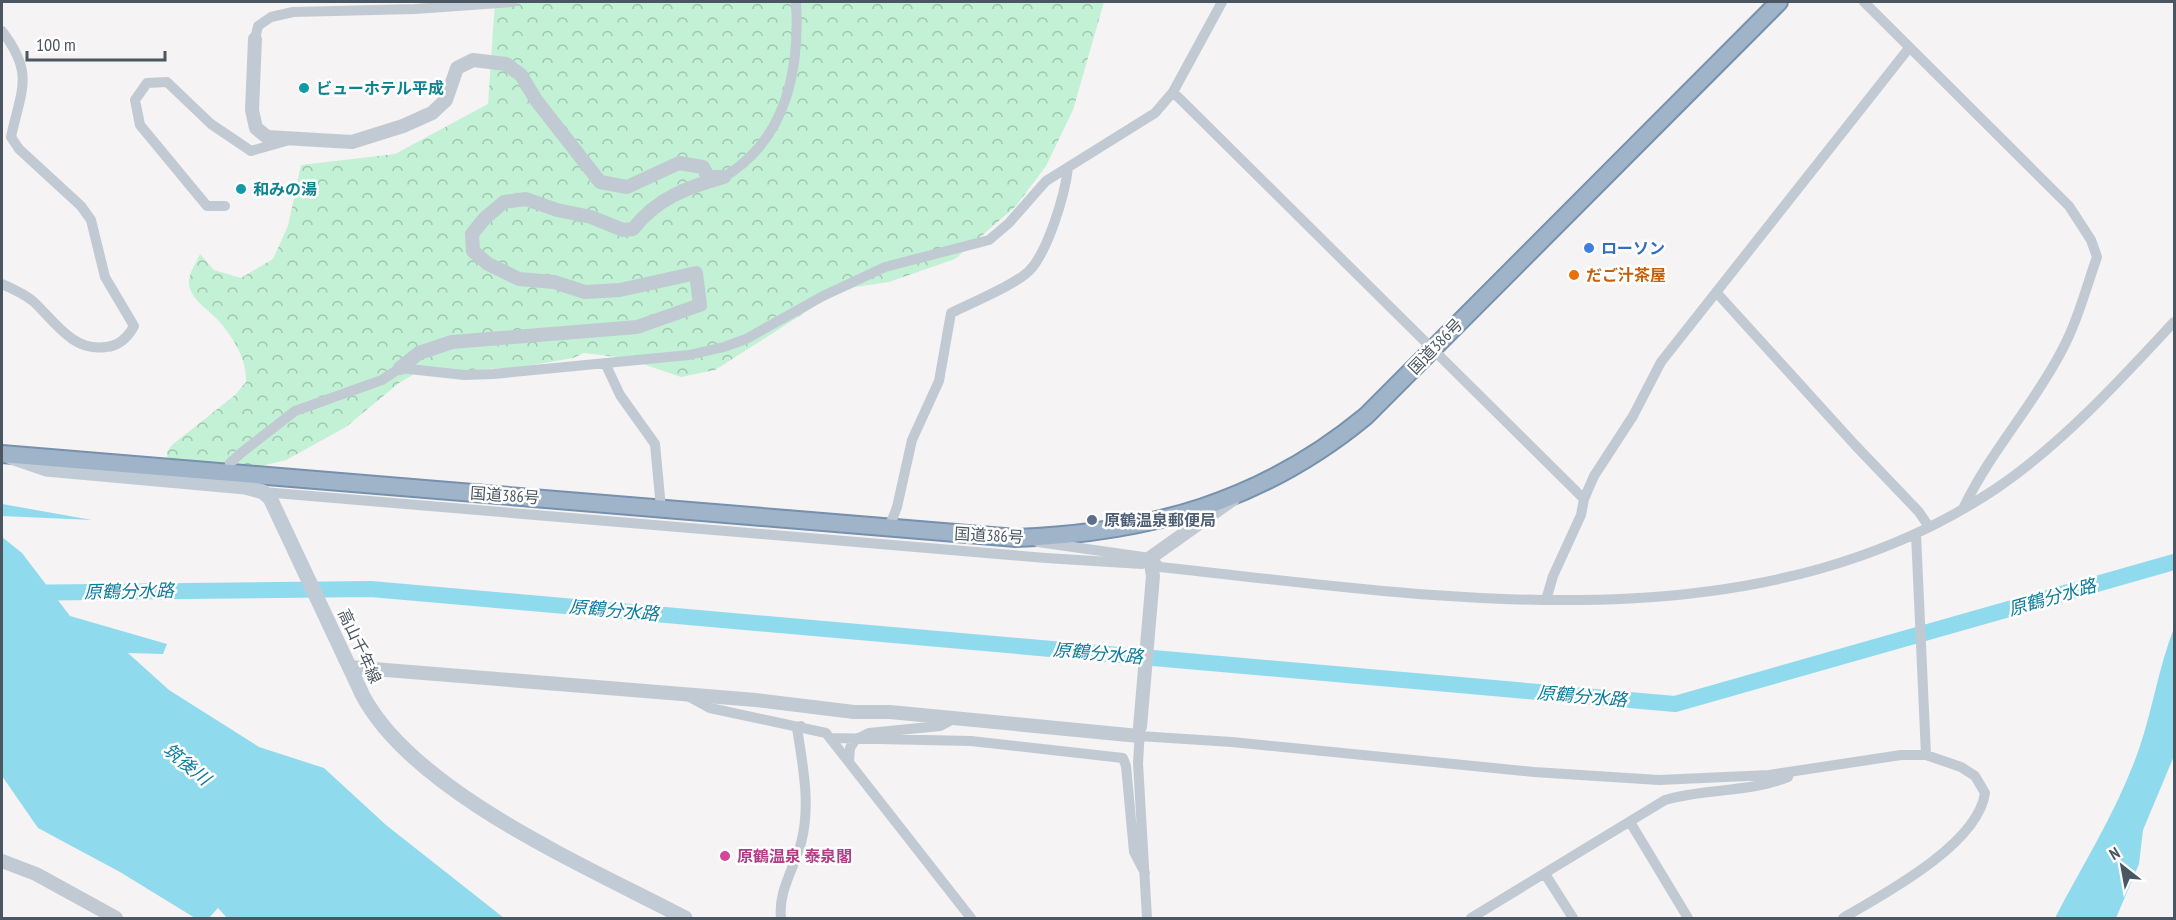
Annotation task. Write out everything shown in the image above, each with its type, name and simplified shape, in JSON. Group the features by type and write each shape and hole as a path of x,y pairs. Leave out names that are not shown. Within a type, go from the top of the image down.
{"highway":[{"name":"国道386号","path":"3,455 1016,538 1087,534 1142,525 1235,497 1285,472 1348,431 1432,350 1779,2"}],"main road":[{"path":"3,455 46,470 245,487 266,495"},
{"name":"高山千年線","path":"266,495 374,716 387,733 452,786 518,830 685,918"}],"street":[{"path":"512,2 415,9 293,12 271,17 258,26 255,39 252,110 256,128 267,137 352,142 403,126 432,113 446,100 457,68 473,60 506,64 521,75 536,100 600,182 627,187 679,163 703,167 708,177 724,177"},
{"path":"229,473 230,463 295,411 382,380 419,353 452,342 637,327 700,305 696,273 620,290 585,292 554,282 519,279 488,264 473,251 472,234 484,218 504,202 526,199 557,210 591,217 623,230 633,229 647,211 663,200 696,185 724,177 741,167 759,146 788,94 798,40 796,2"},
{"path":"400,368 464,375 493,374 689,355 746,339 823,296 875,272 983,243 1009,224 1041,186 1155,112 1173,92 1222,2"},
{"path":"1864,2 2069,207 2091,240 2097,258 2062,351 2021,417 1977,479 1964,508"},
{"path":"2,31 18,55 22,68 23,89 11,137 19,149 81,206 91,220 105,277 134,326 129,334 119,342 110,347 94,349 67,336 26,296 2,284"},
{"path":"1546,600 1553,576 1581,515 1584,499 1594,477 1633,416 1661,362 1910,48"},
{"path":"225,206 207,206 140,125 135,100 147,83 167,82 211,124 251,151 295,138"},
{"path":"1173,92 1584,499"},
{"path":"889,528 897,507 912,440 939,381 951,313 1031,270 1065,194 1068,168"},
{"path":"1716,292 1919,512 1929,527"},
{"path":"1016,538 1150,558 1160,567 1181,570 1474,600 1626,600 1715,591 1827,566 1917,538 1929,527 1996,488 2055,442 2175,322"},
{"path":"605,363 620,395 655,444 661,508"},
{"path":"266,495 1142,564 1235,497"},
{"path":"1917,538 1926,751"},
{"path":"1148,918 1138,763 1152,576 1150,558"},
{"path":"347,662 688,696 756,700 854,712 890,712 1140,731 1534,772 1659,780 1726,778 1802,771 1926,751 1975,776 1985,793 1978,814 1969,829 1952,846 1843,918"},
{"path":"688,696 710,708 821,730 832,738 849,763 971,918"},
{"path":"849,763 850,748 855,740 869,733 939,726 955,718"},
{"path":"781,918 780,900 801,843 807,814 797,728 801,726"},
{"path":"832,738 971,741 1123,758 1126,766 1134,852 1144,873"},
{"path":"1471,918 1665,800 1678,796 1756,787 1802,771"},
{"path":"1630,822 1689,918"},
{"path":"2,861 36,874 116,918"},
{"path":"1545,874 1573,918"}],"green space":[{"path":"495,2 1104,2 1073,110 1046,166 1016,206 955,259 889,282 855,287 826,299 715,370 681,377 625,358 584,353 573,358 522,367 416,373 399,383 346,427 286,460 237,472 168,464 167,452 172,445 235,395 246,382 242,357 234,341 218,320 196,300 190,290 190,276 200,254 214,270 241,278 273,259 288,226 301,165 395,154 488,104"}],"water":[{"path":"2,504 92,520 2,516"},
{"name":"筑後川","path":"2,537 22,553 70,616 167,644 163,654 128,653 169,690 259,747 324,768 386,825 504,918 227,918 218,908 209,918 195,918 120,872 38,828 2,776"},
{"path":"2174,628 2174,756 2143,830 2139,864 2116,918 2055,918 2112,812 2132,768 2145,731"}],"waterway":[{"name":"原鶴分水路","path":"2,593 371,589 1675,704 2174,562"}],"place":[{"name":"ビューホテル平成","path":"304,88"},
{"name":"和みの湯","path":"241,189"},
{"name":"ローソン","path":"1589,248"},
{"name":"だご汁茶屋","path":"1574,275"},
{"name":"原鶴温泉郵便局","path":"1092,520"},
{"name":"原鶴温泉 泰泉閣","path":"725,856"}]}
